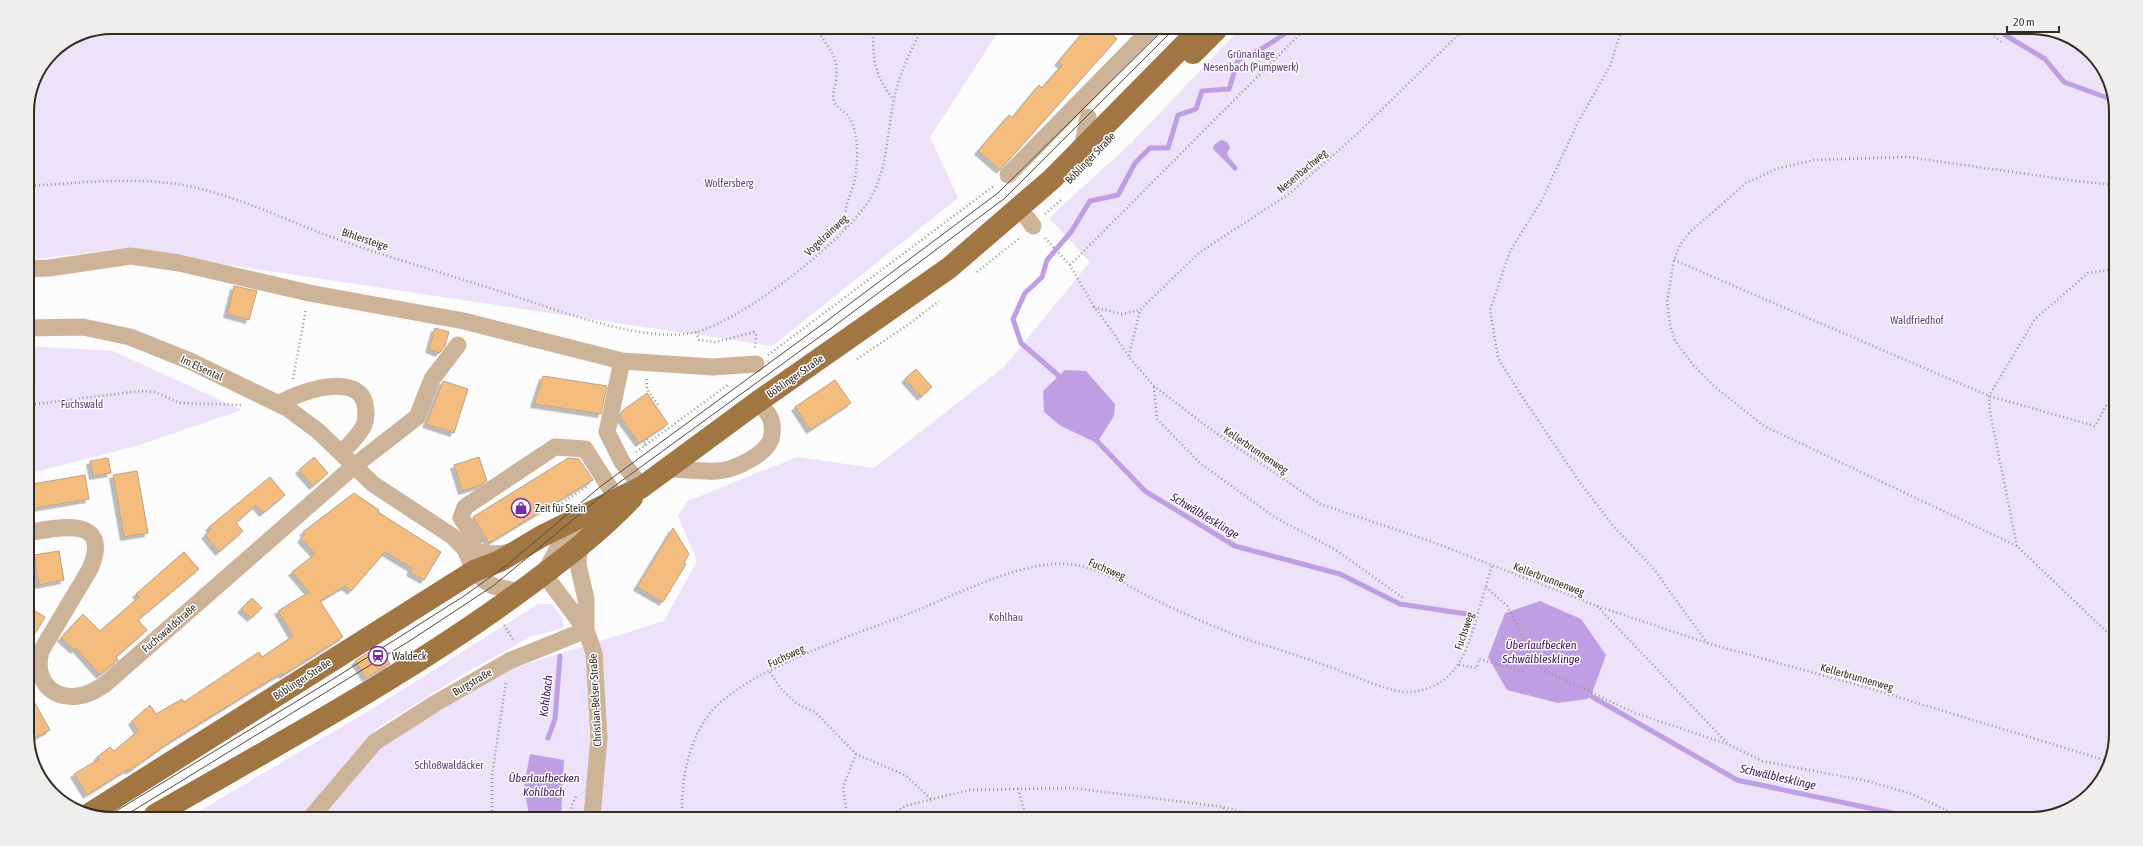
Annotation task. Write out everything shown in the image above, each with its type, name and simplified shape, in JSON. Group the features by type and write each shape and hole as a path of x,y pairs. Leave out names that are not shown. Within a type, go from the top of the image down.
{"main road":[{"name":"Böblinger Straße","path":"94,810 480,562 500,561 542,536 642,487 756,403 949,268 968,250 1020,209 1082,149 1195,34"},
{"name":"Böblinger Straße","path":"949,268 974,259 1030,222 1061,188 1212,34"},
{"name":"Böblinger Straße","path":"160,812 370,690 479,623 544,574 612,519 642,487"}],"street":[{"path":"1008,175 1145,34"},
{"path":"1076,105 1088,117"},
{"path":"1088,117 1119,110"},
{"path":"1082,149 1088,117"},
{"path":"34,269 50,268 131,256 180,263 309,293 464,321 622,361 713,367 756,364"},
{"name":"Im Elsental","path":"34,328 83,327 130,337 284,400 354,466"},
{"path":"458,345 432,379 417,417 354,466 373,484 452,536 480,562 493,586 520,592"},
{"path":"622,361 607,432 622,462 642,487"},
{"path":"284,400 330,386 345,386 356,391 364,398 367,412 365,424 341,453"},
{"path":"667,469 718,471 741,464 764,451 772,440 773,428 770,416 766,410 756,403"},
{"path":"465,549 475,538 461,518 465,506 555,447 585,450 617,499"},
{"name":"Fuchswaldstraße","path":"34,531 64,526 80,528 89,533 96,543 96,555 90,569 41,651 38,662 39,673 46,684 53,691 64,696 77,696 90,693 104,685 354,466"},
{"name":"Böblinger Straße","path":"544,574 559,546 595,510"},
{"path":"579,546 578,565 586,599 586,630"},
{"name":"Christian-Belser-Straße","path":"544,574 586,630 594,653 599,738 592,812"},
{"name":"Burgstraße","path":"316,812 375,742 436,703 516,658 586,630"}],"path":[{"path":"820,34 831,48 836,60 837,71 832,94 835,104 849,117 856,138 856,171 854,189 846,206 843,219 846,230"},
{"path":"873,34 873,58 883,87 894,100"},
{"name":"Vogelrainweg","path":"696,332 744,310 783,283 846,230 867,204 880,178 894,100 903,71 920,34"},
{"path":"1070,265 1300,34"},
{"name":"Nesenbachweg","path":"1140,310 1200,252 1289,194 1356,135 1459,34"},
{"path":"1619,34 1610,66 1577,124 1542,200 1510,251 1490,310 1498,358 1521,394 1580,484 1615,528 1654,569 1707,643"},
{"path":"1992,34 2001,42"},
{"path":"2109,184 1908,157 1814,160 1776,168 1746,183 1690,232 1680,245 1674,260 1667,302 1670,324 1676,341 1694,366 1715,387 1764,426 2017,546 2109,634"},
{"path":"756,364 1008,175"},
{"name":"Bihlersteige","path":"34,186 149,181 196,188 233,199 333,237 575,316 661,336 696,332"},
{"name":"Kellerbrunnenweg","path":"1046,239 1070,265 1094,307 1129,357 1154,386 1209,428 1320,504 1430,541 1597,606 1707,643 1868,688 2105,760"},
{"path":"1674,260 1989,396 2095,426 2106,406 2109,404"},
{"path":"2017,546 1990,412 1989,396 2035,319 2088,273 2109,270"},
{"path":"284,400 309,293"},
{"path":"1094,307 1121,314 1140,310 1129,357"},
{"path":"696,332 699,340 715,342 754,332"},
{"path":"648,362 647,389 658,406 656,407"},
{"path":"1154,386 1157,419 1201,464 1276,518 1336,550 1404,598"},
{"path":"34,404 140,390 155,392 180,403 243,405"},
{"path":"645,445 643,443 648,440"},
{"name":"Fuchsweg","path":"682,812 685,772 694,741 711,712 730,696 770,672 856,633 908,614 998,577 1052,564 1072,564 1091,569 1163,604 1239,636 1395,690 1410,692 1430,687 1444,680 1459,665 1467,650 1492,566"},
{"path":"1486,587 1507,606 1539,668 1635,713 1728,744 1762,761 1866,781 1912,794 1950,812"},
{"path":"1597,606 1728,744"},
{"path":"492,812 492,776 516,658 502,621"},
{"path":"1459,665 1477,668 1479,659 1523,672"},
{"path":"770,672 780,688 797,704 815,712 856,754 905,775 931,799"},
{"path":"846,812 843,787 856,754"},
{"path":"896,812 905,806 969,790 1073,788 1223,807 1244,812"},
{"path":"1018,789 1025,812"},
{"path":"1223,807 1228,812"}],"green space":[{"name":"Wolfersberg","path":"997,34 930,137 958,198 772,346 121,249 34,259 35,97 44,73 64,50 77,42 97,35"},
{"path":"1235,34 2031,34 2046,35 2056,38 2074,47 2093,64 2099,73 2108,97 2109,107 2109,734 2105,759 2093,782 2082,793 2066,804 2056,808 2031,812 320,812 378,750 498,673 664,621 697,561 678,516 688,501 797,457 874,468 1005,366 1090,262 1049,218 1131,143"},
{"name":"Fuchswald","path":"34,346 113,351 242,410 136,446 34,472"},
{"path":"538,604 551,604 563,619 564,628 532,636 462,675 376,729 307,812 198,812 377,706"}],"water":[{"path":"1221,140 1227,142 1230,147 1227,153 1230,163 1227,163 1213,149 1214,145"},
{"path":"1065,370 1086,371 1115,404 1114,416 1097,443 1061,426 1044,412 1043,391"},
{"name":"Überlaufbecken Schwälblesklinge","path":"1540,601 1581,619 1606,655 1591,696 1587,699 1558,703 1507,690 1488,657 1505,613"},
{"name":"Überlaufbecken Kohlbach","path":"530,754 564,760 561,812 528,812 524,787"}],"building":[{"path":"1082,34 1112,34 1117,39 1000,170 978,151 1009,115 1012,118 1039,85 1042,88 1062,65 1058,62"},
{"path":"234,286 257,291 249,320 227,314"},
{"path":"435,328 449,332 445,346 439,353 429,349"},
{"path":"916,369 932,387 921,397 905,379"},
{"path":"543,376 607,386 601,414 534,404"},
{"path":"835,380 851,403 810,430 795,407"},
{"path":"443,381 468,389 454,433 426,424"},
{"path":"647,393 668,424 639,443 620,417 622,411"},
{"path":"314,457 328,473 313,486 299,470"},
{"path":"479,457 487,481 479,486 462,491 454,465"},
{"path":"108,458 111,473 93,476 90,461"},
{"path":"568,458 579,459 593,480 489,543 473,517"},
{"path":"137,471 148,533 124,537 113,475"},
{"path":"85,475 89,499 34,508 34,484"},
{"path":"270,477 285,495 263,513 256,505 236,523 243,531 219,552 205,535 211,529 209,527"},
{"path":"354,493 379,510 378,512 441,552 424,580 410,572 412,568 385,552 351,591 345,586 320,601 343,637 283,675 282,673 252,691 170,742 129,771 128,769 87,795 74,774 99,759 97,757 110,747 114,751 138,731 132,721 150,705 156,714 182,699 184,702 259,652 262,657 293,636 278,611 309,592 292,572 315,554 301,539 305,534 303,532"},
{"path":"673,528 689,554 684,563 686,564 663,602 637,587"},
{"path":"59,551 64,580 39,585 34,555"},
{"path":"184,552 199,569 138,620 147,630 116,657 118,660 100,675 76,648 74,650 61,638 83,614 100,631 139,597 136,594"},
{"path":"252,598 262,608 251,618 241,609"},
{"path":"34,610 45,617 34,635"},
{"path":"379,646 390,664 366,678 355,661"},
{"path":"34,701 50,730 34,739"}],"waterway":[{"path":"1061,381 1058,375 1021,343 1013,319 1025,293 1042,277 1047,260 1071,232 1090,201 1118,195 1135,163 1150,148 1168,148 1178,115 1196,109 1202,91 1229,89 1238,60 1263,48 1284,34"},
{"path":"2004,34 2045,59 2064,82 2108,98"},
{"path":"1226,158 1235,168"},
{"name":"Schwälblesklinge","path":"1094,438 1145,491 1235,546 1340,574 1400,604 1467,614"},
{"name":"Kohlbach","path":"548,738 555,719 560,656"},
{"name":"Schwälblesklinge","path":"1591,696 1737,780 1888,812"}],"tram line":[{"path":"114,812 330,681 464,596 507,565 601,486 824,323 998,193 1159,34"},
{"path":"131,812 411,640 493,586 605,493 829,330 1005,198 1169,34"}],"place":[{"name":"Zeit für Stein","path":"521,508"},
{"name":"Waldeck","path":"378,656"}],"park label":[{"name":"Grünanlage Nesenbach (Pumpwerk)","path":"1251,60"},
{"name":"Waldfriedhof","path":"1917,320"},
{"name":"Kohlhau","path":"1006,617"},
{"name":"Schloßwaldäcker","path":"449,765"}]}
